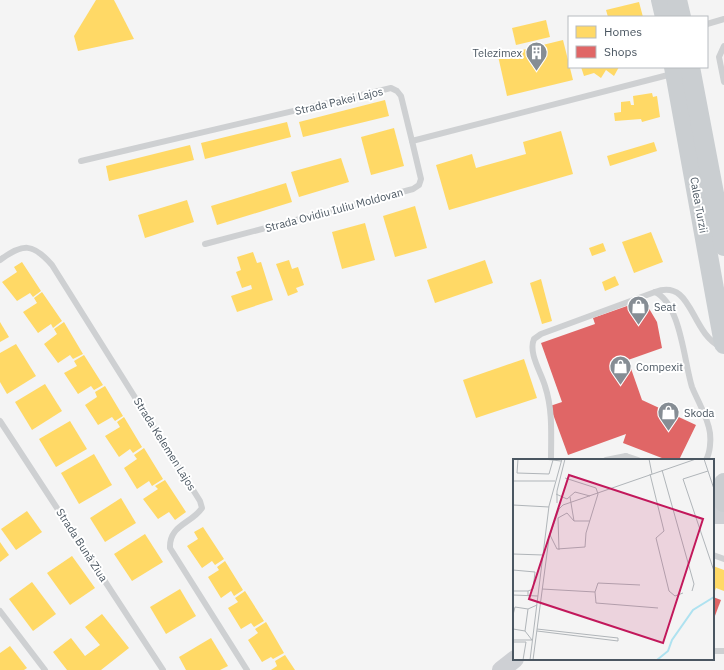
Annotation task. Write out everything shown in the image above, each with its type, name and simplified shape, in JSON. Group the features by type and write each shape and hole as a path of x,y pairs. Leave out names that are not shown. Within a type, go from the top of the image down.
{"main road":[{"path":"661,0 665,16"},
{"path":"677,0 681,16"},
{"name":"Calea Turzii","path":"680,69 724,242"},
{"name":"Calea Turzii","path":"680,69 724,344"},
{"path":"501,670 514,660"}],"lane":[{"path":"708,24 724,19"},
{"path":"724,46 719,57 724,82"},
{"path":"412,141 680,69"},
{"name":"Strada Pakei Lajos","path":"81,161 391,88 397,90 401,96 412,141"},
{"name":"Strada Ovidiu Iuliu Moldovan","path":"205,244 413,189 419,185 421,179 412,141"},
{"name":"Strada Kelemen Lajos","path":"0,260 15,249 29,247 42,254 52,265 200,501 202,508 198,514 172,533 169,540 170,548 247,670"},
{"path":"551,459 551,414 545,385 532,349 534,339 542,334 655,292 669,289 678,292 683,298 703,334 716,345 724,348"},
{"path":"655,292 665,299 669,306 681,340 693,388 708,423 710,447 706,459"},
{"name":"Strada Bună Ziua","path":"0,421 163,670"},
{"path":"616,459 627,458"},
{"path":"714,555 724,559"},
{"path":"0,611 45,670"}],"building: Homes":[{"path":"96,0 114,0 134,39 78,51 74,36"},
{"path":"639,2 643,16 608,16 606,10"},
{"path":"546,20 550,37 516,45 512,28"},
{"name":"Telezimex","path":"563,40 568,60 568,68 570,68 573,80 507,96 498,56"},
{"path":"581,68 618,68 614,76 606,70 601,78 594,73 584,76"},
{"path":"652,93 653,97 657,96 660,117 642,122 641,119 615,121 614,113 621,112 621,102 630,101 631,105 634,105 633,96"},
{"path":"385,100 389,116 303,137 299,122"},
{"path":"287,122 291,137 205,159 201,143"},
{"path":"394,128 404,166 371,175 361,137"},
{"path":"561,131 573,174 449,210 436,165 472,154 476,168 526,154 523,142"},
{"path":"654,142 657,151 610,166 607,156"},
{"path":"190,145 194,160 109,181 106,166"},
{"path":"341,158 349,182 299,197 291,172"},
{"path":"286,183 292,202 217,225 211,206"},
{"path":"187,200 194,222 145,238 138,215"},
{"path":"415,206 427,248 395,257 383,216"},
{"path":"365,223 375,260 342,269 332,232"},
{"path":"651,232 663,262 634,273 622,242"},
{"path":"603,243 606,251 592,256 589,248"},
{"path":"253,252 257,263 261,262 273,300 237,312 231,296 252,289 251,285 242,288 236,272 241,270 237,257"},
{"path":"289,260 292,269 298,267 304,285 296,288 298,292 288,296 276,264"},
{"path":"485,260 493,283 435,303 427,280"},
{"path":"22,262 41,291 33,297 30,293 17,301 2,282 17,272 14,267"},
{"path":"615,276 619,285 605,291 602,282"},
{"path":"541,279 552,321 542,324 530,283"},
{"path":"42,292 62,321 53,328 51,324 38,333 23,312 37,303 34,298"},
{"path":"0,322 9,337 0,342"},
{"path":"64,322 83,354 73,359 70,355 58,363 44,344 57,334 54,329"},
{"path":"16,344 36,376 7,394 0,382 0,353"},
{"path":"84,355 103,385 94,390 91,386 78,394 64,373 77,366 74,361"},
{"path":"524,359 537,398 476,418 463,380"},
{"path":"45,384 62,411 32,430 15,402"},
{"path":"105,386 123,416 115,421 112,417 98,425 85,405 97,397 95,392"},
{"path":"124,417 142,447 133,453 130,449 119,457 105,436 120,427 117,422"},
{"path":"70,421 87,449 56,467 39,439"},
{"path":"144,448 163,479 152,486 149,481 137,489 124,468 137,459 134,455"},
{"path":"94,454 112,485 79,504 61,473"},
{"path":"165,480 186,512 175,520 169,512 158,519 143,499 158,489 155,486"},
{"path":"121,498 136,523 105,542 90,518"},
{"path":"27,511 42,532 16,550 1,529"},
{"path":"203,527 224,559 215,565 212,561 202,568 187,546 198,539 194,532"},
{"path":"145,534 163,562 132,581 114,554"},
{"path":"0,542 9,555 0,562"},
{"path":"72,556 95,588 70,605 47,573"},
{"path":"225,561 243,590 234,596 231,591 221,598 208,577 219,570 217,567"},
{"path":"714,566 724,570 724,591 716,588 714,593"},
{"path":"32,582 56,614 33,631 9,599"},
{"path":"180,589 196,616 166,634 150,607"},
{"path":"245,591 264,621 254,627 251,623 241,629 228,608 238,602 235,598"},
{"path":"102,614 129,648 101,670 67,670 53,652 71,638 85,656 100,645 85,627"},
{"path":"266,622 284,653 273,659 271,657 262,662 248,640 258,633 255,629"},
{"path":"211,638 228,666 220,670 186,670 179,657"},
{"path":"10,646 27,668 24,670 0,670 0,653"},
{"path":"285,655 295,670 271,670 277,666 275,661"}],"building: Shops":[{"path":"644,300 657,322 662,348 628,360 642,400 696,425 679,459 664,459 623,443 626,434 568,455 550,406 562,402 541,343 595,324 593,318"},
{"path":"714,597 721,600 714,618"}],"place":[{"name":"Telezimex","path":"537,72"},
{"name":"Seat","path":"639,326"},
{"name":"Compexit","path":"621,386"},
{"name":"Skoda","path":"669,432"}]}
